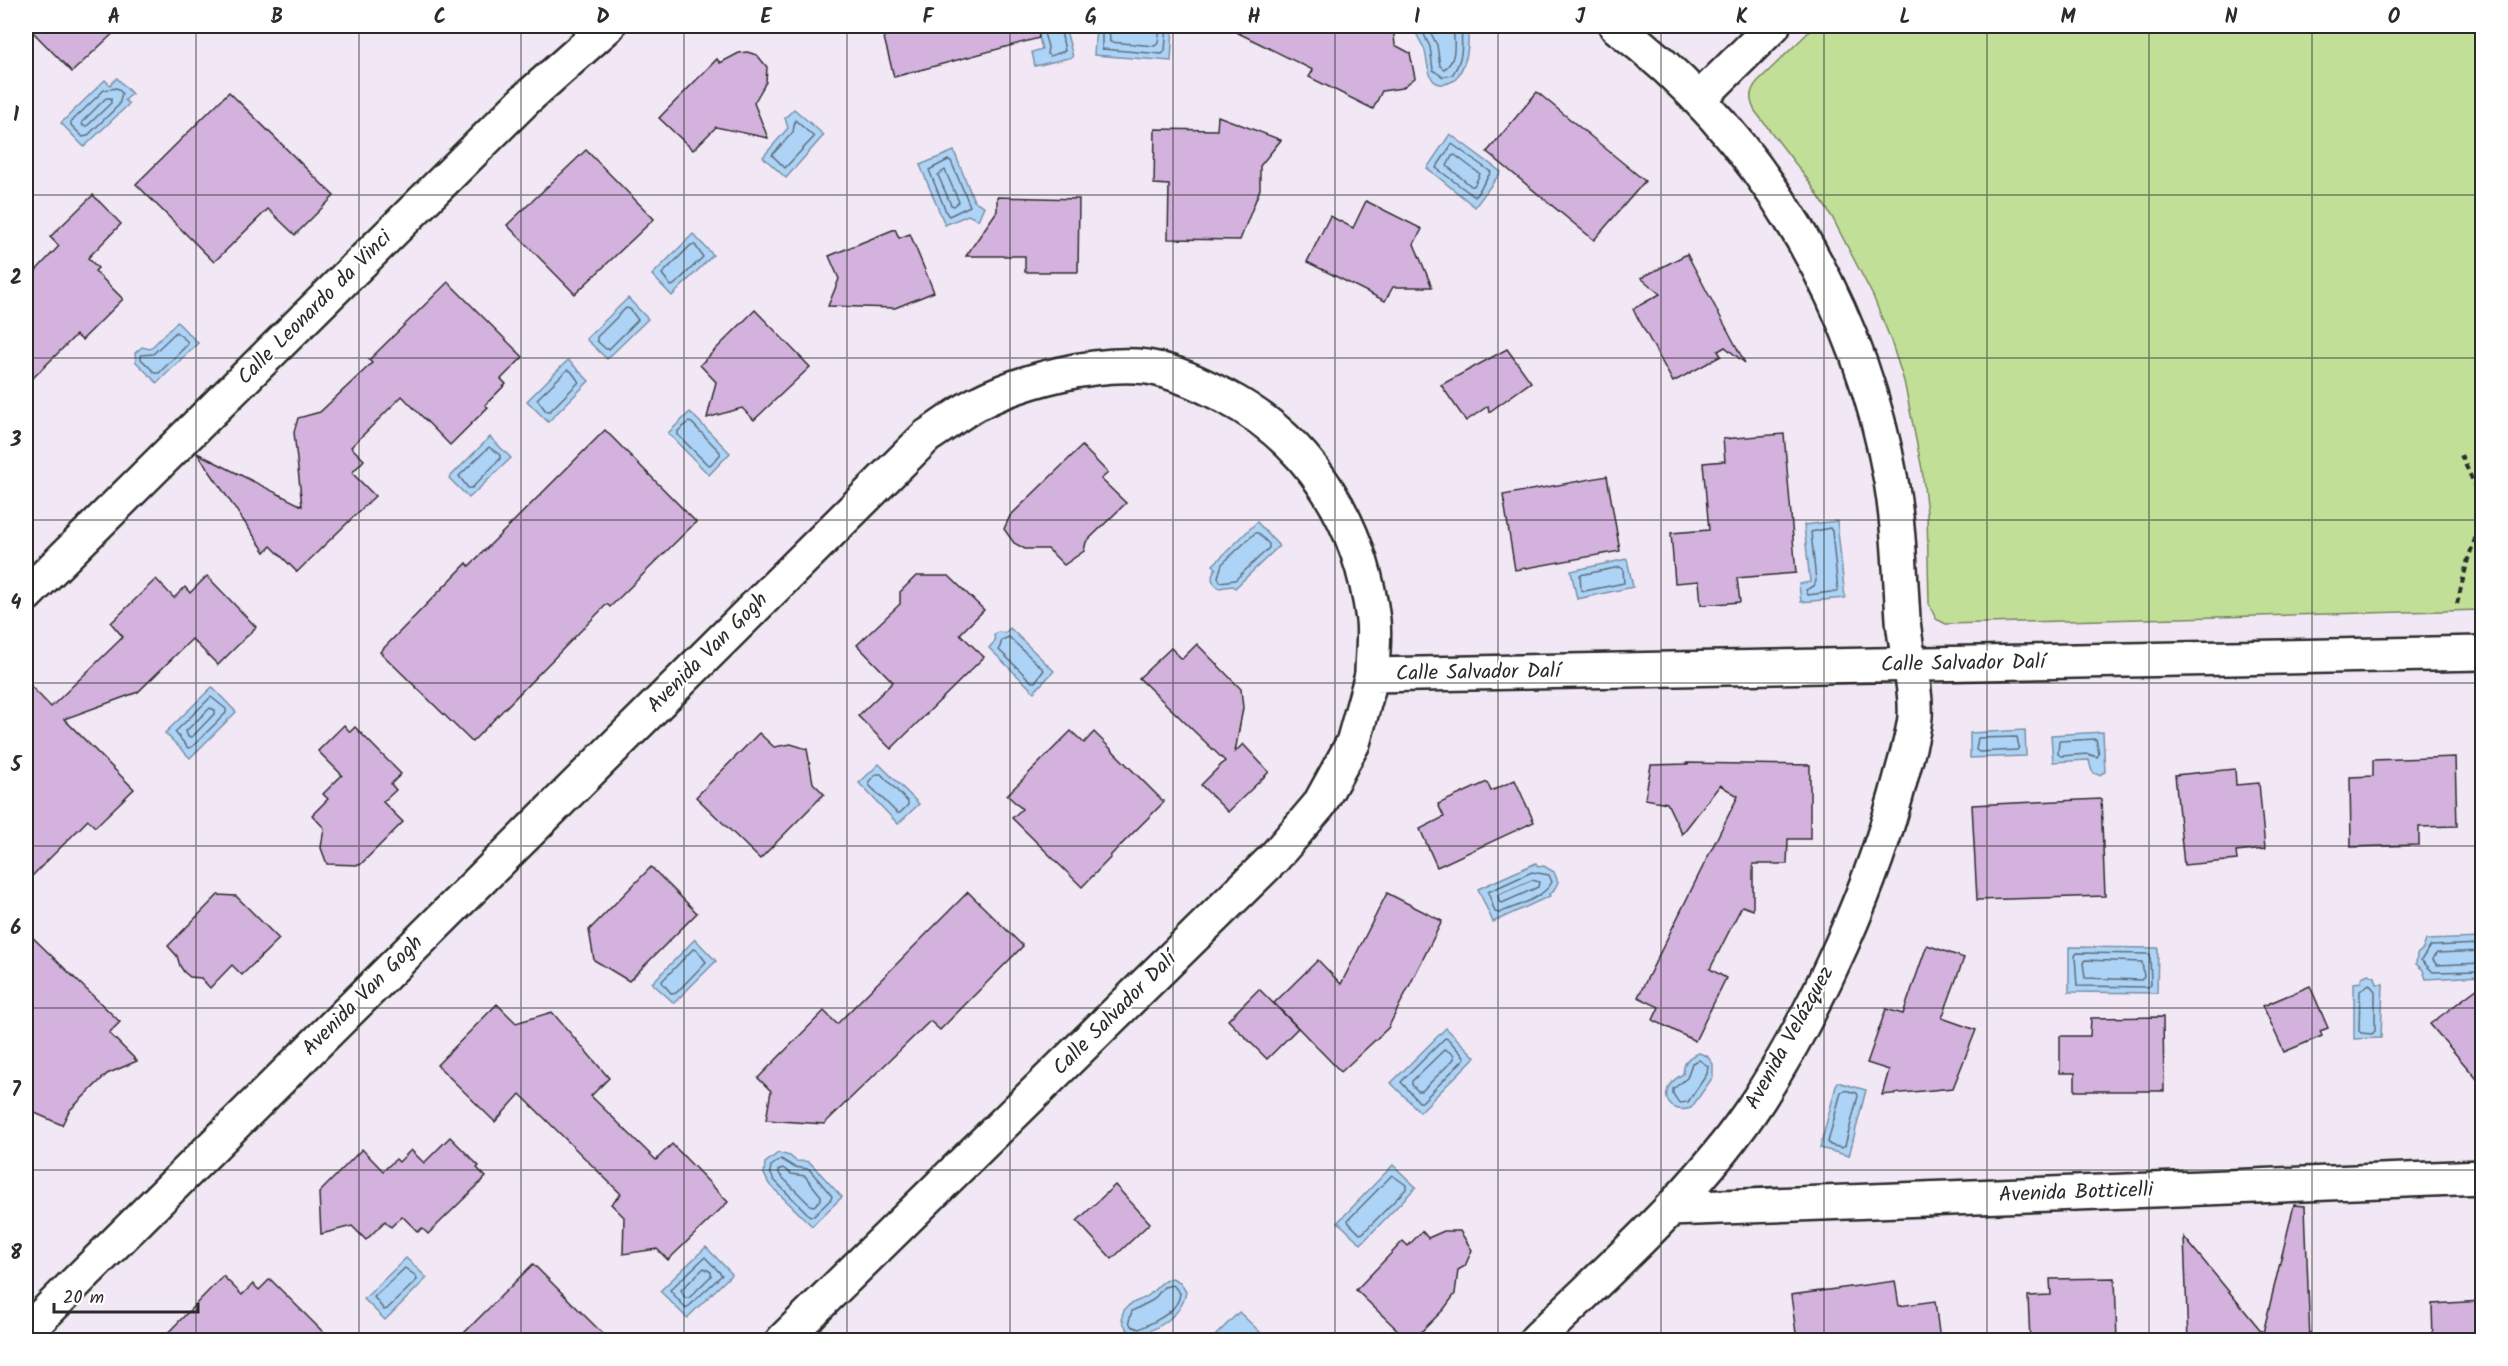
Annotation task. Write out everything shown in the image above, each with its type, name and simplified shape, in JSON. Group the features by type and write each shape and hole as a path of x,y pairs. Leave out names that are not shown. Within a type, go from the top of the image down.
{"street":[{"name":"Calle Leonardo da Vinci","path":"26,595 526,99 608,26"},
{"path":"1616,26 1699,99 1746,153 1787,212 1822,276 1851,341 1875,409 1891,480 1900,551 1903,623 1909,665"},
{"path":"1699,99 1773,26"},
{"name":"Avenida Van Gogh","path":"26,1332 927,436 976,404 1031,381 1089,368 1148,368 1198,382 1244,406 1286,438 1314,470 1347,522 1365,571 1373,622 1372,675"},
{"name":"Calle Salvador Dalí","path":"783,1341 1273,859 1319,805 1348,753 1353,743 1372,675 2482,653"},
{"name":"Avenida Velázquez","path":"1536,1341 1670,1209 1720,1155 1759,1098 1803,1022 1840,947 1893,808 1915,718 1909,665"},
{"name":"Avenida Botticelli","path":"1670,1209 2482,1177"}],"path":[{"path":"2457,604 2468,559 2482,518 2478,492 2461,455"}],"green space":[{"path":"1815,26 2482,26 2482,610 1946,624 1936,619 1929,604 1927,513 1922,469 1904,381 1890,338 1873,296 1832,217 1808,180 1755,111 1751,100 1752,89 1757,82"}],"water":[{"path":"1036,26 1065,26 1073,57 1035,66 1032,52 1042,49"},
{"path":"1096,26 1173,26 1171,61 1094,55"},
{"path":"1414,26 1467,26 1467,54 1463,67 1455,80 1438,84 1433,80 1424,48"},
{"path":"117,78 132,94 125,100 129,104 84,147 61,123 105,80 110,85"},
{"path":"794,109 824,135 786,178 763,157 788,128 785,118"},
{"path":"1450,134 1501,172 1475,207 1427,168"},
{"path":"954,151 974,201 984,206 978,220 968,215 945,225 920,165"},
{"path":"693,234 713,255 672,296 652,275"},
{"path":"628,298 648,319 607,359 586,339"},
{"path":"177,322 198,343 157,383 136,362 135,353 142,347 150,349"},
{"path":"568,360 589,381 548,422 527,401"},
{"path":"690,412 730,453 709,475 668,433"},
{"path":"490,437 511,458 469,498 449,478"},
{"path":"1837,521 1845,598 1801,602 1799,584 1810,582 1804,525"},
{"path":"1257,522 1279,546 1235,588 1232,586 1219,588 1212,579 1216,568 1213,565"},
{"path":"1627,559 1633,587 1577,599 1571,571"},
{"path":"1010,628 1054,671 1034,692 989,648 995,641 994,635 998,632 1005,633"},
{"path":"212,687 236,712 190,758 165,733"},
{"path":"2025,730 2026,756 1970,758 1970,733"},
{"path":"2103,732 2105,772 2099,775 2094,773 2089,760 2053,762 2051,735"},
{"path":"879,764 919,804 898,824 859,783"},
{"path":"1536,863 1538,867 1544,866 1554,872 1558,882 1553,892 1549,894 1550,896 1493,922 1478,889"},
{"path":"2482,938 2482,976 2426,979 2423,970 2416,964 2417,954 2423,949 2426,940"},
{"path":"695,939 716,961 674,1003 652,983"},
{"path":"2069,947 2158,948 2157,993 2069,992"},
{"path":"2368,974 2375,977 2377,984 2383,984 2381,1038 2354,1039 2354,983 2361,982 2362,977"},
{"path":"1446,1028 1475,1057 1420,1112 1391,1083"},
{"path":"1699,1053 1707,1056 1713,1064 1713,1077 1691,1108 1676,1108 1667,1100 1669,1087 1683,1074 1687,1060"},
{"path":"1837,1082 1866,1090 1849,1156 1820,1148"},
{"path":"778,1153 790,1156 796,1161 809,1162 842,1197 812,1226 769,1184 764,1174 765,1163"},
{"path":"1393,1165 1416,1187 1361,1244 1338,1222"},
{"path":"706,1247 732,1274 687,1318 660,1291"},
{"path":"406,1258 427,1278 385,1320 364,1299"},
{"path":"1172,1278 1180,1282 1186,1292 1180,1308 1161,1325 1137,1336 1133,1334 1122,1319 1124,1310"},
{"path":"1239,1312 1260,1332 1252,1340 1211,1340"}],"building":[{"path":"27,26 121,26 72,72"},
{"path":"881,26 1038,26 1039,38 894,77"},
{"path":"1224,26 1393,26 1395,45 1410,53 1415,78 1402,88 1382,91 1373,109 1309,77 1313,70"},
{"path":"747,52 757,55 767,67 766,82 754,103 768,138 716,127 693,150 659,118 717,59 720,63 739,53"},
{"path":"229,92 334,196 295,235 268,209 214,262 136,184"},
{"path":"1537,92 1645,181 1594,240 1487,152"},
{"path":"1218,116 1281,140 1260,166 1260,189 1240,240 1168,239 1169,185 1154,184 1155,129 1217,130"},
{"path":"586,150 654,219 575,294 507,225"},
{"path":"93,195 121,224 88,258 98,268 95,271 123,299 82,340 76,335 26,385 26,281 59,246 50,237"},
{"path":"997,197 1079,199 1078,272 1025,272 1025,256 966,256 997,211"},
{"path":"1366,201 1422,229 1414,244 1432,287 1393,287 1385,301 1307,262 1330,216 1353,228"},
{"path":"895,229 899,238 910,234 934,292 895,308 828,306 839,279 829,256"},
{"path":"1687,254 1745,363 1725,347 1718,351 1721,356 1673,382 1633,309 1660,294 1641,278"},
{"path":"448,282 523,357 501,379 506,384 485,405 488,407 450,445 402,396 351,447 364,460 352,473 375,496 297,572 271,546 265,552 197,453 302,506 294,432 298,418 320,412 372,363 369,360"},
{"path":"755,310 810,367 754,420 742,408 707,418 716,382 700,365"},
{"path":"1507,349 1531,382 1489,412 1488,406 1466,421 1441,385"},
{"path":"605,430 696,522 610,607 607,604 472,742 380,652 467,563 469,566"},
{"path":"1784,434 1796,573 1737,578 1740,602 1701,605 1699,581 1675,583 1671,533 1709,530 1703,463 1725,461 1723,439"},
{"path":"1082,446 1108,473 1101,479 1126,503 1086,542 1084,551 1064,565 1048,549 1025,549 1014,543 1004,529 1010,516"},
{"path":"1607,476 1620,551 1515,570 1503,495"},
{"path":"207,576 256,627 218,665 192,639 138,692 64,719 134,789 95,827 88,820 26,882 26,681 51,707 123,637 111,623 156,579 174,598 185,587 190,593"},
{"path":"916,576 949,576 984,610 960,634 984,657 891,749 858,716 893,682 857,645 900,604 900,592"},
{"path":"1197,644 1241,689 1243,708 1235,752 1243,744 1269,772 1228,812 1201,785 1225,761 1139,678 1171,648 1182,659"},
{"path":"344,725 350,732 355,727 401,774 391,784 396,790 383,802 403,822 360,865 327,864 321,848 324,828 312,815 328,799 323,794 342,775 318,751"},
{"path":"1071,731 1084,743 1094,732 1164,802 1082,887 1012,818 1022,809 1007,795"},
{"path":"759,733 774,747 791,744 807,749 813,783 824,794 760,859 696,797"},
{"path":"2455,757 2457,826 2419,827 2419,845 2351,847 2350,777 2373,776 2373,760"},
{"path":"1686,763 1810,765 1810,839 1788,839 1787,864 1753,864 1753,910 1742,906 1710,969 1726,978 1695,1041 1653,1020 1659,1007 1638,997 1738,796 1720,785 1682,834 1667,803 1645,799 1651,765"},
{"path":"2235,769 2236,785 2259,783 2265,849 2236,852 2237,860 2184,865 2175,775"},
{"path":"1515,780 1534,822 1437,867 1420,829 1444,817 1438,804 1487,782 1491,791"},
{"path":"2101,799 2105,896 1977,900 1972,805"},
{"path":"651,867 697,913 629,981 594,960 589,930"},
{"path":"968,892 1023,946 940,1030 930,1021 824,1124 766,1120 771,1091 758,1078 824,1011 837,1024"},
{"path":"1387,893 1442,921 1388,1028 1341,1072 1274,1003 1318,960 1341,984"},
{"path":"218,895 236,896 279,939 242,975 232,965 210,988 201,978 190,977 184,972 177,956 168,946"},
{"path":"26,931 120,1022 109,1033 137,1061 107,1074 69,1111 62,1125 26,1109"},
{"path":"1927,945 1964,958 1942,1018 1976,1030 1953,1088 1882,1095 1889,1070 1867,1063 1886,1009 1903,1014"},
{"path":"2482,985 2482,1085 2430,1024"},
{"path":"2310,986 2328,1028 2320,1031 2322,1036 2284,1052 2263,1006"},
{"path":"1259,989 1298,1028 1267,1059 1228,1020"},
{"path":"497,1004 516,1023 552,1012 609,1078 591,1096 656,1160 672,1144 728,1202 668,1260 657,1249 623,1254 624,1217 611,1204 621,1194 520,1094 495,1122 437,1065"},
{"path":"2163,1017 2164,1091 2075,1091 2075,1073 2060,1073 2060,1036 2090,1036 2091,1018"},
{"path":"450,1137 479,1166 477,1168 486,1177 428,1234 422,1228 418,1232 402,1216 391,1227 385,1221 366,1240 352,1226 321,1234 319,1193 362,1149 383,1171 396,1159 399,1162 411,1150 424,1163"},
{"path":"1115,1185 1150,1223 1112,1259 1077,1221"},
{"path":"2294,1205 2305,1206 2310,1341 2188,1341 2184,1237 2263,1333"},
{"path":"1422,1231 1428,1238 1444,1231 1460,1231 1472,1250 1465,1266 1458,1270 1455,1294 1444,1309 1412,1341 1409,1341 1356,1290 1403,1241 1408,1246"},
{"path":"533,1264 610,1341 456,1341"},
{"path":"223,1276 242,1295 253,1284 259,1290 270,1279 332,1341 160,1341"},
{"path":"2115,1278 2117,1341 2030,1341 2028,1296 2051,1295 2050,1279"},
{"path":"1895,1281 1899,1306 1935,1301 1940,1341 1797,1341 1791,1295"},
{"path":"2482,1301 2482,1341 2433,1341 2432,1304"}]}
